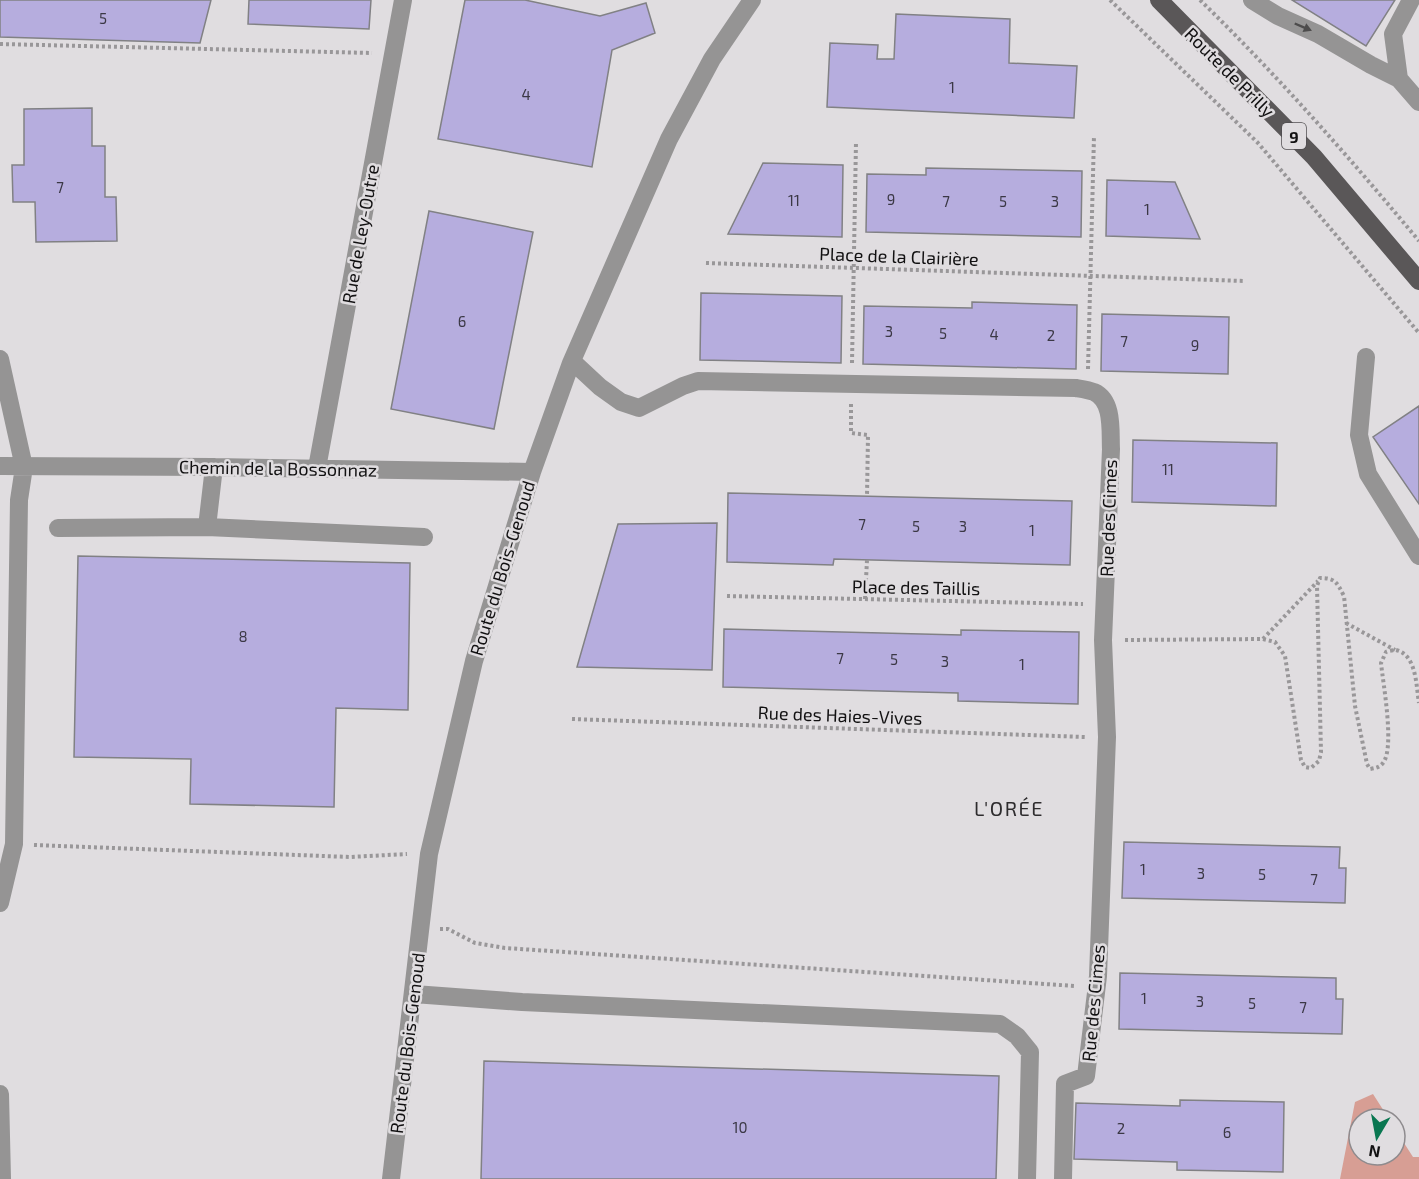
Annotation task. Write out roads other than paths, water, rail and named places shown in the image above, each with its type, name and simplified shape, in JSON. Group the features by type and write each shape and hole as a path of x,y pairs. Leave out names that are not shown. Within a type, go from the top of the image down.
{"main road":[{"name":"Route de Prilly","path":"1158,0 1314,157 1419,281"}],"street":[{"name":"Rue de Ley-Outre","path":"317,468 404,0"},
{"name":"Route du Bois-Genoud","path":"391,1179 429,854 474,661 532,472 572,361 669,139 712,59 752,0"},
{"path":"1252,0 1399,79 1419,102"},
{"path":"1399,79 1393,34 1411,0"},
{"path":"1366,357 1359,435 1368,474 1419,556"},
{"path":"0,359 24,467 19,500 14,844 0,903"},
{"name":"Rue des Cimes","path":"572,361 600,387 621,402 639,408 698,381 1076,388 1097,393 1107,406 1111,450 1103,640 1107,737 1097,987 1086,1076 1065,1084 1063,1179"},
{"name":"Chemin de la Bossonnaz","path":"0,466 532,472"},
{"path":"207,527 214,467"},
{"path":"58,528 207,527 424,537"},
{"path":"414,994 522,1002 1000,1024 1017,1036 1030,1052 1027,1179"},
{"path":"0,1094 2,1179"}],"district":[{"name":"L'ORÉE","path":"1009,808"}]}
